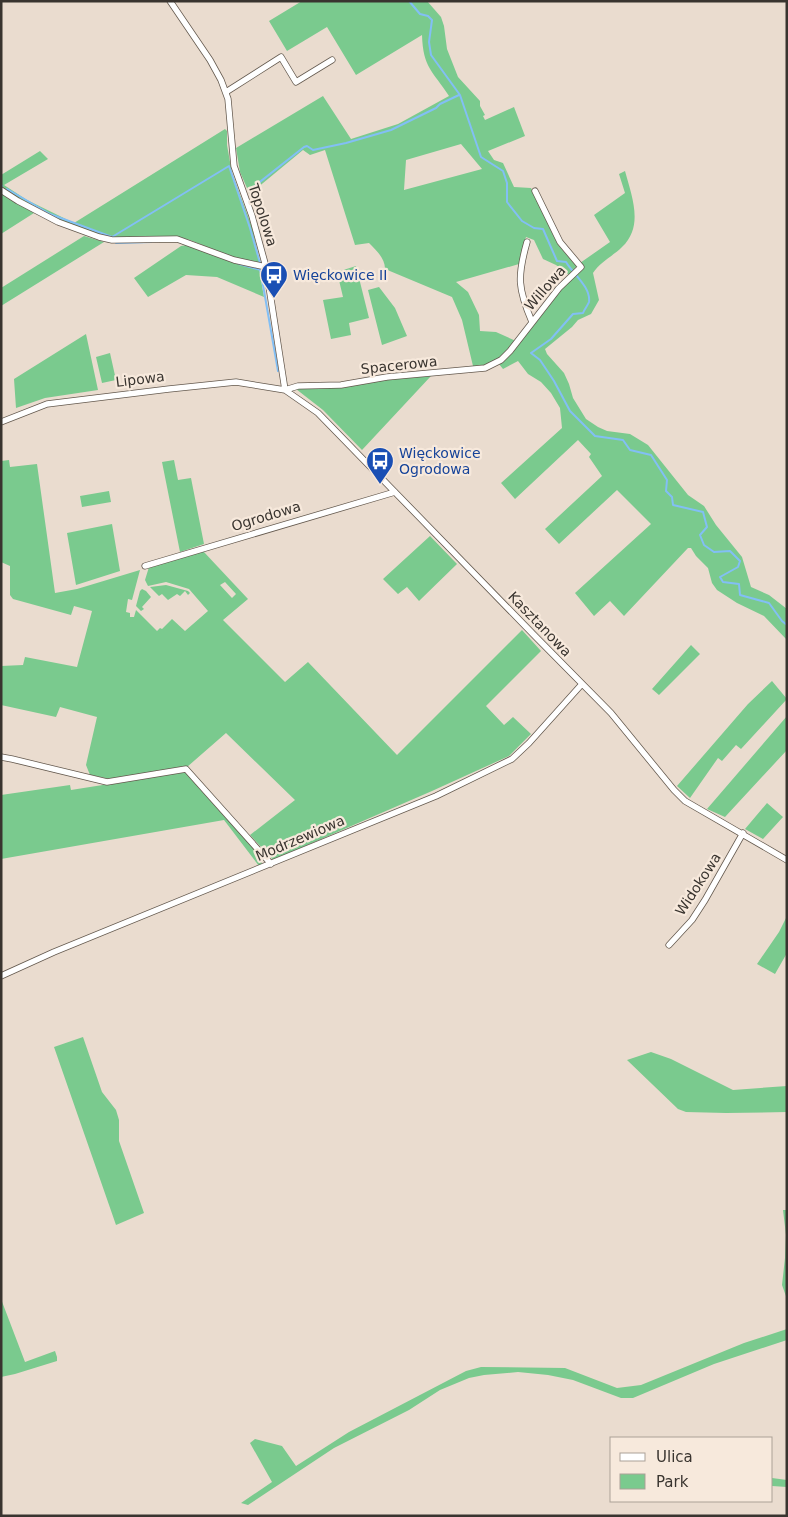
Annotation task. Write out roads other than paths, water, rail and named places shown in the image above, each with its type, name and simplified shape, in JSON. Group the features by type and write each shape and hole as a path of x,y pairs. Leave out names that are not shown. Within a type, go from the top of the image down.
{"street":[{"name":"Topolowa","path":"170,1 210,60 226,92 234,166 252,216 266,267 285,390"},
{"path":"226,92 282,57 296,82 332,60"},
{"path":"1,190 58,222 99,237 112,240 177,239 234,260 266,267"},
{"name":"Willowa","path":"510,351 532,322 581,267 560,242 535,191"},
{"path":"527,242 521,262 519,281 532,322"},
{"name":"Spacerowa","path":"285,390 298,386 341,385 387,376 485,368 501,360 510,351"},
{"name":"Lipowa","path":"1,422 47,404 169,388 236,382 285,390"},
{"name":"Kasztanowa","path":"285,390 318,413 611,713 685,801 787,860"},
{"name":"Ogrodowa","path":"145,566 395,492"},
{"name":"Modrzewiowa","path":"1,976 54,952 453,788 512,759 529,743 582,684"},
{"path":"1,757 12,758 107,782 186,769 270,864"},
{"name":"Widokowa","path":"669,945 692,920 743,833"}],"waterway":[{"path":"409,1 420,14 428,16 432,20 429,42 431,55 460,95 481,157 503,171 507,183 507,202 522,221 534,228 543,229 557,261 566,262 581,281 589,296 589,302 583,313 573,314 551,339 531,353 540,360 570,411 595,436 623,440 630,450 651,455 667,480 666,491 672,497 673,505 703,512 707,527 700,535 704,545 714,552 730,551 740,561 738,567 720,577 723,582 739,584 740,595 769,603 787,625"},
{"path":"251,189 304,147 307,146 313,150 391,130 459,95"},
{"path":"7,189 50,214 112,237 229,166 260,263"},
{"path":"116,243 151,242"},
{"path":"239,264 261,270"},
{"path":"260,268 278,371"}],"place":[{"name":"Więckowice II","path":"274,299"},
{"name":"Więckowice Ogrodowa","path":"380,485"}]}
